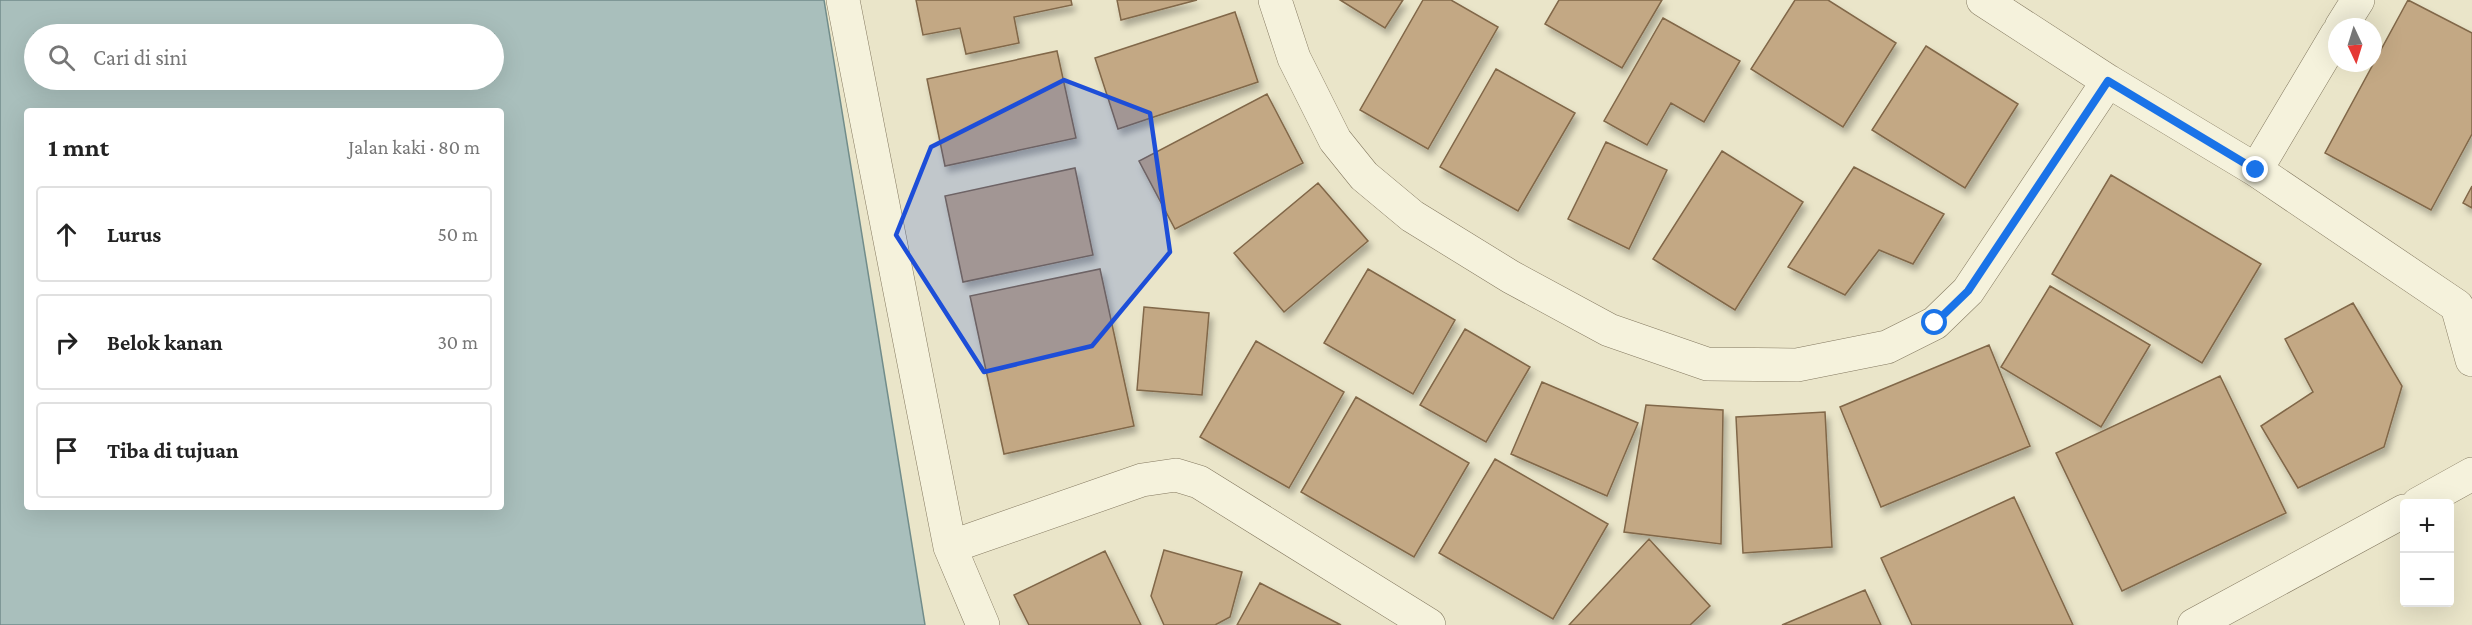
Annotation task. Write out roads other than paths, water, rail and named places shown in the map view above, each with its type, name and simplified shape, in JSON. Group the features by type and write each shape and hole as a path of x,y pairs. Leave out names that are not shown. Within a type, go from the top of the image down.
{"street":[{"path":"843,0 950,547 983,625"},
{"path":"1275,0 1299,69 1335,140 1364,176 1412,216 1511,277 1609,330 1707,364 1797,365 1887,347 1935,323 1968,291 2108,81"},
{"path":"1983,0 2108,81 2256,170 2464,303 2472,360"},
{"path":"2347,18 2358,0"},
{"path":"2256,170 2328,49"},
{"path":"2427,499 2472,474"},
{"path":"950,547 1142,480 1176,475 1199,482 1429,625"},
{"path":"2193,625 2400,513"}],"water":[{"path":"0,0 824,0 925,625 0,625"}]}
